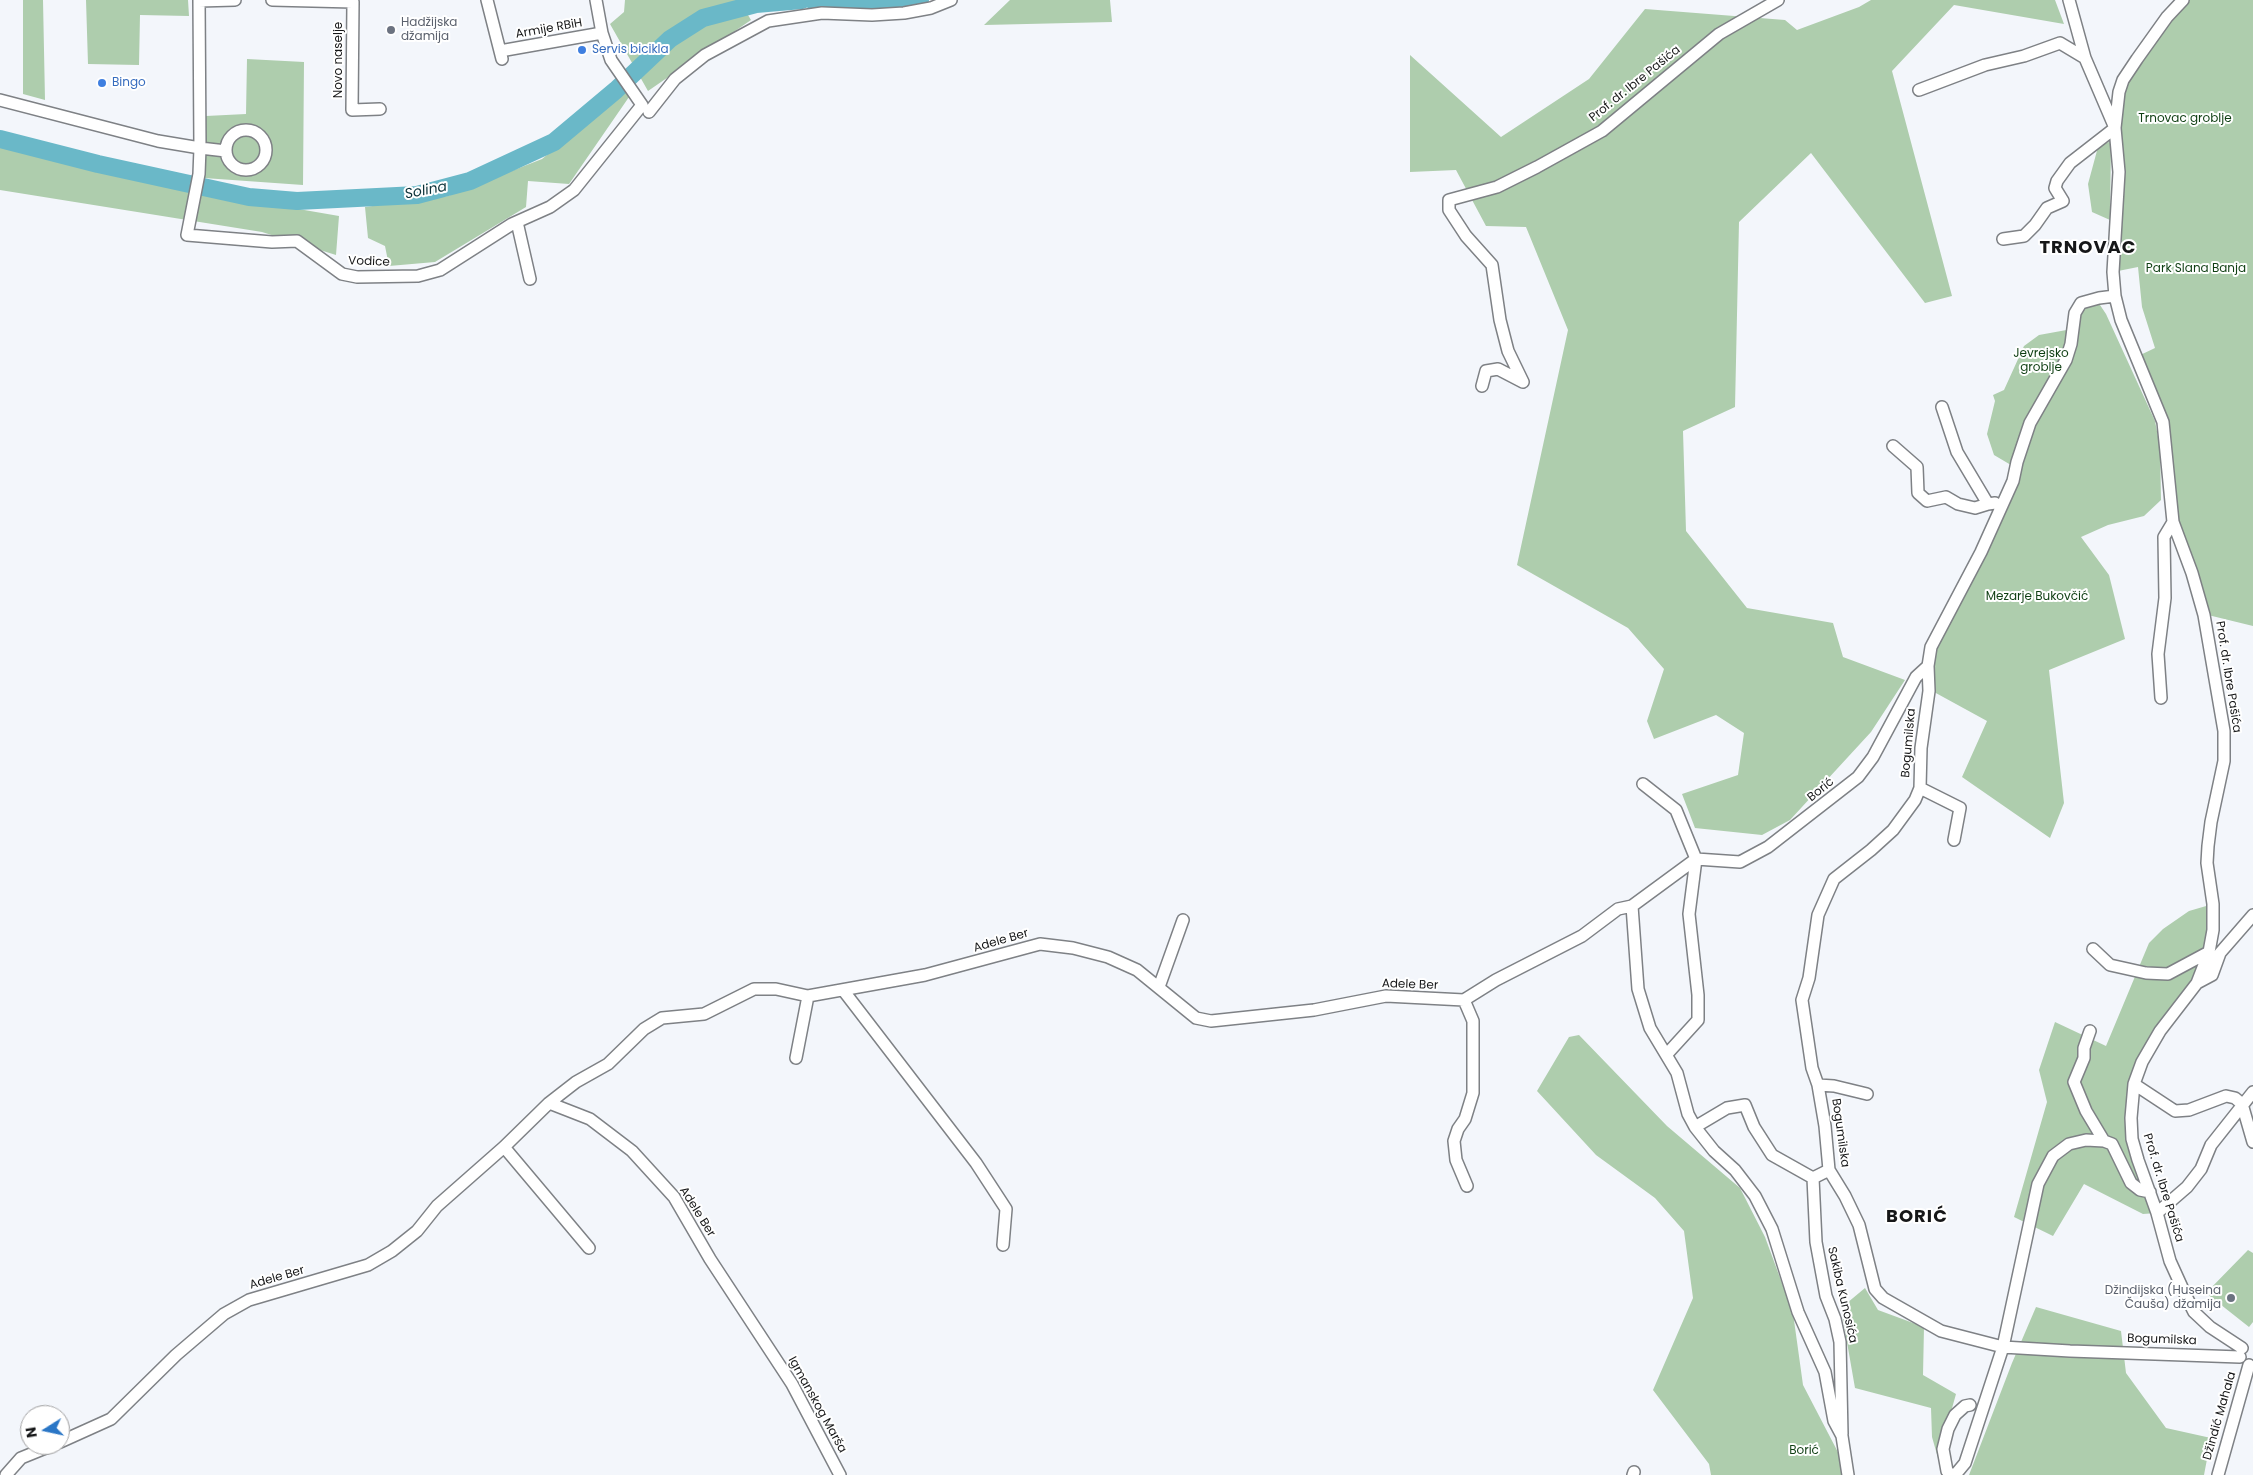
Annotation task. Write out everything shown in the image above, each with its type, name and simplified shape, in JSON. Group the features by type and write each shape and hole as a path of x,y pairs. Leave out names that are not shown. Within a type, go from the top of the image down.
{"street":[{"path":"200,148 199,0 235,0"},
{"name":"Novo naselje","path":"272,0 353,2 352,110 380,109"},
{"name":"Armije RBiH","path":"487,0 501,55 602,33"},
{"name":"Armije RBiH","path":"596,0 602,33 615,67 642,105"},
{"name":"Vodice","path":"200,148 200,174 187,235 272,242 297,242 342,274 357,277 418,276 440,270 517,222 550,208 574,190 642,105 705,55 768,21 822,13 872,15 904,13 931,8 951,0"},
{"name":"Prof. dr. Ibre Pašića","path":"1482,386 1486,371 1498,369 1523,382 1508,350 1502,328 1492,264 1466,236 1449,210 1449,200 1497,187 1538,167 1602,131 1719,34 1778,0"},
{"name":"Prof. dr. Ibre Pašića","path":"2069,0 2085,58 2115,128"},
{"name":"Prof. dr. Ibre Pašića","path":"2183,0 2167,17 2123,80 2115,128 2119,172 2113,272 2115,296 2121,320 2163,422 2173,522 2202,606 2224,731 2224,761 2208,846 2207,863 2213,904 2214,930 2209,952 2197,983 2160,1031 2142,1062 2134,1084 2131,1118 2132,1139 2157,1213 2170,1261 2194,1312 2248,1356"},
{"path":"1919,90 1985,65 2024,56 2060,43 2085,58"},
{"path":"0,100 158,142 226,151"},
{"path":"2003,239 2024,236 2035,225 2047,208 2063,201 2055,188 2057,181 2070,163 2115,128"},
{"path":"517,222 530,280"},
{"path":"1928,666 1931,647 1980,552 2013,481 2017,462 2030,423 2066,360 2071,344 2075,313 2081,303 2115,296"},
{"path":"1942,407 1957,452 1988,504"},
{"path":"1893,446 1917,467 1918,492 1927,501 1946,497 1958,504 1975,508 2004,502"},
{"path":"2161,698 2158,654 2165,598 2164,537 2173,522"},
{"name":"Borić","path":"1696,859 1740,862 1768,847 1858,777 1874,757 1916,677 1928,666"},
{"name":"Bogumilska","path":"1928,666 1929,691 1921,748 1920,788 1915,800 1893,830 1834,879 1818,915 1809,978 1802,1000 1812,1068 1818,1085 1825,1126 1829,1170 1845,1196 1858,1225 1875,1289 1883,1298 1941,1331 2003,1347 2070,1351 2248,1356"},
{"path":"1643,784 1676,810 1696,859 1689,914 1698,1020 1667,1054"},
{"path":"1920,788 1960,808 1954,840"},
{"path":"1468,1186 1456,1160 1454,1141 1458,1129 1465,1119 1472,1093 1473,1021 1464,1000 1496,980 1582,936 1618,909 1632,906 1696,859"},
{"path":"1632,906 1638,989 1650,1028 1677,1073 1688,1114 1695,1127 1714,1150 1740,1176 1754,1196 1772,1229 1798,1312 1825,1372 1834,1421 1842,1436 1848,1475"},
{"path":"2197,983 2212,975 2220,953 2253,915"},
{"path":"1159,987 1183,920"},
{"name":"Adele Ber","path":"70,1437 111,1419 176,1355 224,1314 249,1300 368,1266 392,1251 417,1231 437,1206 504,1147 549,1103 576,1082 608,1064 644,1029 662,1018 704,1014 754,989 776,989 808,996 925,975 1040,944 1073,948 1108,957 1137,970 1196,1018 1211,1021 1314,1010 1386,996 1464,1000"},
{"path":"2094,949 2110,965 2168,974 2209,952"},
{"path":"843,990 976,1163 1006,1209 1002,1245"},
{"path":"796,1058 808,996"},
{"path":"2090,1031 2084,1048 2084,1058 2074,1082 2086,1111 2104,1141"},
{"path":"2134,1084 2175,1111 2189,1110 2226,1096 2235,1098 2242,1104 2253,1142"},
{"path":"1818,1085 1834,1086 1867,1094"},
{"path":"2157,1213 2187,1187 2201,1169 2211,1145 2253,1092"},
{"name":"Adele Ber","path":"549,1103 590,1120 611,1135 632,1151 674,1197 710,1259 769,1348"},
{"path":"1695,1127 1727,1108 1744,1105 1754,1127 1764,1139 1772,1155 1813,1178 1829,1170"},
{"path":"1970,1405 1965,1406 1955,1415 1948,1429 1942,1449 1947,1471 1953,1475 1965,1463 2003,1347 2038,1184 2053,1156 2069,1144 2086,1140 2104,1141 2112,1144 2131,1183 2140,1190 2150,1192"},
{"path":"504,1147 589,1248"},
{"name":"Sakiba Kunosića","path":"1813,1178 1816,1242 1826,1296 1835,1319 1840,1342 1842,1436"},
{"name":"Igmanskog Marša","path":"769,1348 792,1384 840,1475"},
{"name":"Džindić Mahala","path":"2218,1475 2248,1356"},
{"path":"6,1475 21,1458 28,1455"}],"green space":[{"path":"23,0 43,0 45,100 23,94"},
{"path":"86,0 188,0 189,16 140,15 139,65 88,64"},
{"path":"625,0 739,0 751,20 648,91 610,24 624,12"},
{"path":"1010,0 1110,0 1112,22 984,25"},
{"path":"1871,0 2055,0 2064,24 1954,5 1892,71 1952,296 1925,303 1811,153 1739,222 1735,407 1683,431 1686,531 1747,608 1833,623 1843,657 1905,680 1871,732 1790,820 1762,835 1695,828 1682,794 1738,775 1744,733 1716,715 1654,739 1647,721 1664,669 1628,628 1517,565 1568,330 1526,227 1486,226 1456,170 1410,172 1410,55 1501,137 1589,79 1645,9 1785,20 1797,30 1859,7"},
{"name":"Park Slana Banja","path":"2183,0 2253,0 2253,626 2208,615 2183,549 2167,451 2136,357 2155,348 2142,307 2138,267 2113,272 2119,92"},
{"path":"247,59 304,62 303,185 204,178 206,116 246,114"},
{"path":"624,91 629,97 569,184 528,181 526,207 435,262 389,266 385,246 368,238 365,207 448,196 542,159"},
{"path":"2111,141 2110,220 2092,212 2088,184 2098,147"},
{"path":"0,143 177,188 339,216 336,255 262,232 0,190"},
{"name":"Mezarje Bukovčić","path":"2089,303 2100,305 2106,314 2155,421 2160,447 2161,500 2144,516 2108,525 2081,537 2109,575 2125,639 2049,670 2064,803 2050,838 1962,777 1987,721 1934,692 1931,647 2016,468 1994,455 1987,434 1995,401 1993,395 2004,390 2024,346 2039,335 2072,329 2075,313"},
{"path":"2213,904 2204,970 2142,1062 2131,1118 2157,1213 2143,1214 2084,1184 2053,1236 2014,1217 2047,1102 2039,1070 2055,1022 2106,1046 2149,943 2163,929 2189,911"},
{"path":"1579,1035 1667,1126 1740,1188 1765,1237 1793,1313 1803,1385 1841,1458 1841,1475 1711,1475 1709,1464 1653,1390 1693,1298 1684,1231 1655,1198 1596,1155 1537,1091 1569,1037"},
{"path":"2248,1250 2253,1253 2253,1322 2249,1327 2206,1293"},
{"path":"1865,1288 1878,1310 1924,1327 1923,1375 1956,1394 1938,1458 1932,1437 1931,1408 1855,1388 1841,1308"},
{"path":"2036,1307 2121,1331 2126,1373 2166,1428 2211,1438 2204,1475 1969,1475 2012,1363"}],"waterway":[{"name":"Solina","path":"0,139 98,164 249,197 297,201 417,195 470,181 554,142 616,90 670,39 703,18 756,4 802,0"},
{"name":"Solina","path":"812,0 910,3 920,0"}],"place":[{"name":"Hadžijska džamija","path":"391,30"},
{"name":"Servis bicikla","path":"582,50"},
{"name":"Bingo","path":"102,83"},
{"name":"Džindijska (Huseina Čauša) džamija","path":"2231,1298"}],"district":[{"name":"TRNOVAC","path":"2088,248"},
{"name":"BORIĆ","path":"1917,1217"}],"park label":[{"name":"Trnovac groblje","path":"2185,119"},
{"name":"Jevrejsko groblje","path":"2041,361"}]}
